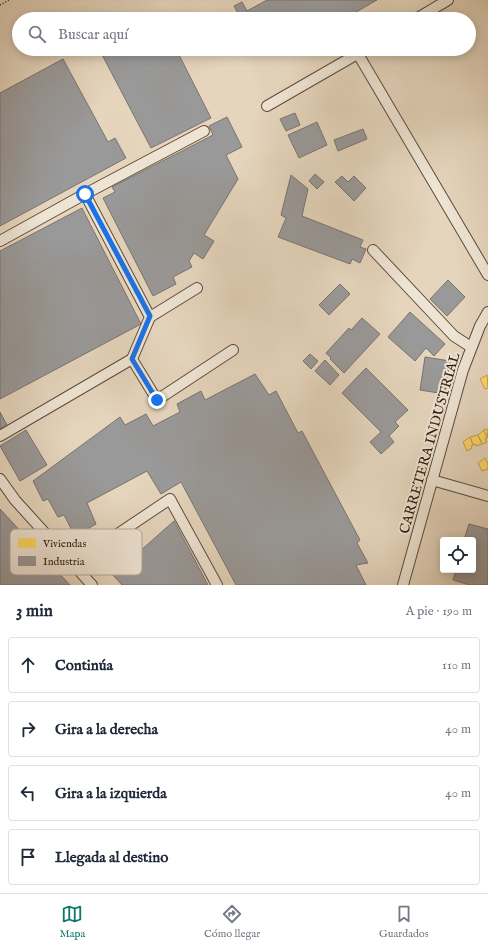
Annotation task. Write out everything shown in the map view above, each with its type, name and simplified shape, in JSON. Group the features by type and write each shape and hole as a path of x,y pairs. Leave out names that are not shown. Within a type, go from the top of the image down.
{"street":[{"path":"428,12 448,0"},
{"path":"267,106 353,56"},
{"path":"365,56 488,275"},
{"path":"0,241 204,131"},
{"path":"85,194 150,316"},
{"path":"373,250 454,336 471,347"},
{"path":"0,436 132,359 150,316 196,288"},
{"name":"CARRETERA INDUSTRIAL","path":"403,585 463,370 471,347 488,312"},
{"path":"132,359 157,400 232,350"},
{"path":"432,480 488,496"},
{"path":"2,484 41,529"},
{"path":"126,529 170,500 217,585"},
{"path":"83,575 92,585"}],"path":[{"path":"0,5 9,0"}],"building: Viviendas":[{"path":"487,375 488,388 485,389 480,379"},
{"path":"484,430 488,430 487,438"},
{"path":"484,430 487,438 485,439 487,442 482,444 478,435"},
{"path":"478,435 482,444 476,446 475,444 473,445 470,437"},
{"path":"470,437 473,445 471,446 472,448 467,451 463,442"},
{"path":"485,458 488,464 488,469 482,471 478,463"}],"building: Industria":[{"path":"267,0 377,0 356,12 237,12 234,6 242,2 247,11"},
{"path":"103,56 180,56 211,118 151,148"},
{"path":"63,59 108,142 115,138 126,158 0,226 0,93"},
{"path":"295,113 300,125 286,131 280,119"},
{"path":"227,117 242,147 226,155 238,179 204,235 214,241 203,259 194,253 189,261 192,267 173,277 176,284 153,296 103,198 115,192 112,187 213,135 209,126"},
{"path":"317,122 327,145 299,158 288,135"},
{"path":"363,129 367,139 338,151 334,140"},
{"path":"315,174 324,182 317,189 309,181"},
{"path":"291,175 308,189 302,216 363,240 360,247 366,249 360,263 352,259 350,264 278,237 286,218 281,215"},
{"path":"342,176 348,182 354,176 366,188 354,201 335,182"},
{"path":"82,208 141,324 0,399 0,251"},
{"path":"448,280 465,297 447,316 430,299"},
{"path":"340,284 350,294 329,315 319,305"},
{"path":"410,312 445,344 434,356 426,348 415,361 388,337"},
{"path":"362,318 380,334 344,373 326,353 349,328 351,330"},
{"path":"310,354 318,361 311,369 303,361"},
{"path":"425,357 450,361 445,394 420,390"},
{"path":"325,360 339,375 330,385 315,371"},
{"path":"366,368 408,410 395,422 399,426 389,436 394,442 381,454 370,442 381,432 342,393"},
{"path":"255,374 269,395 276,391 298,433 302,431 360,540 357,543 368,563 356,565 366,585 236,585 181,482 161,494 147,471 87,503 96,524 87,529 71,529 64,515 58,517 48,499 43,501 33,481 120,417 125,425 146,414 153,426 180,412 177,404 201,391 205,400"},
{"path":"0,412 7,425 0,429"},
{"path":"26,430 47,465 20,481 0,446"},
{"path":"0,509 18,529 10,529 10,575 61,575 70,585 0,585"},
{"path":"174,521 208,585 122,585 113,575 142,575 142,549"},
{"path":"469,524 488,529 488,585 470,585 453,580 455,573 476,573 476,537 465,537"}],"route":[{"path":"85,194 150,316 132,359 157,400"}]}
